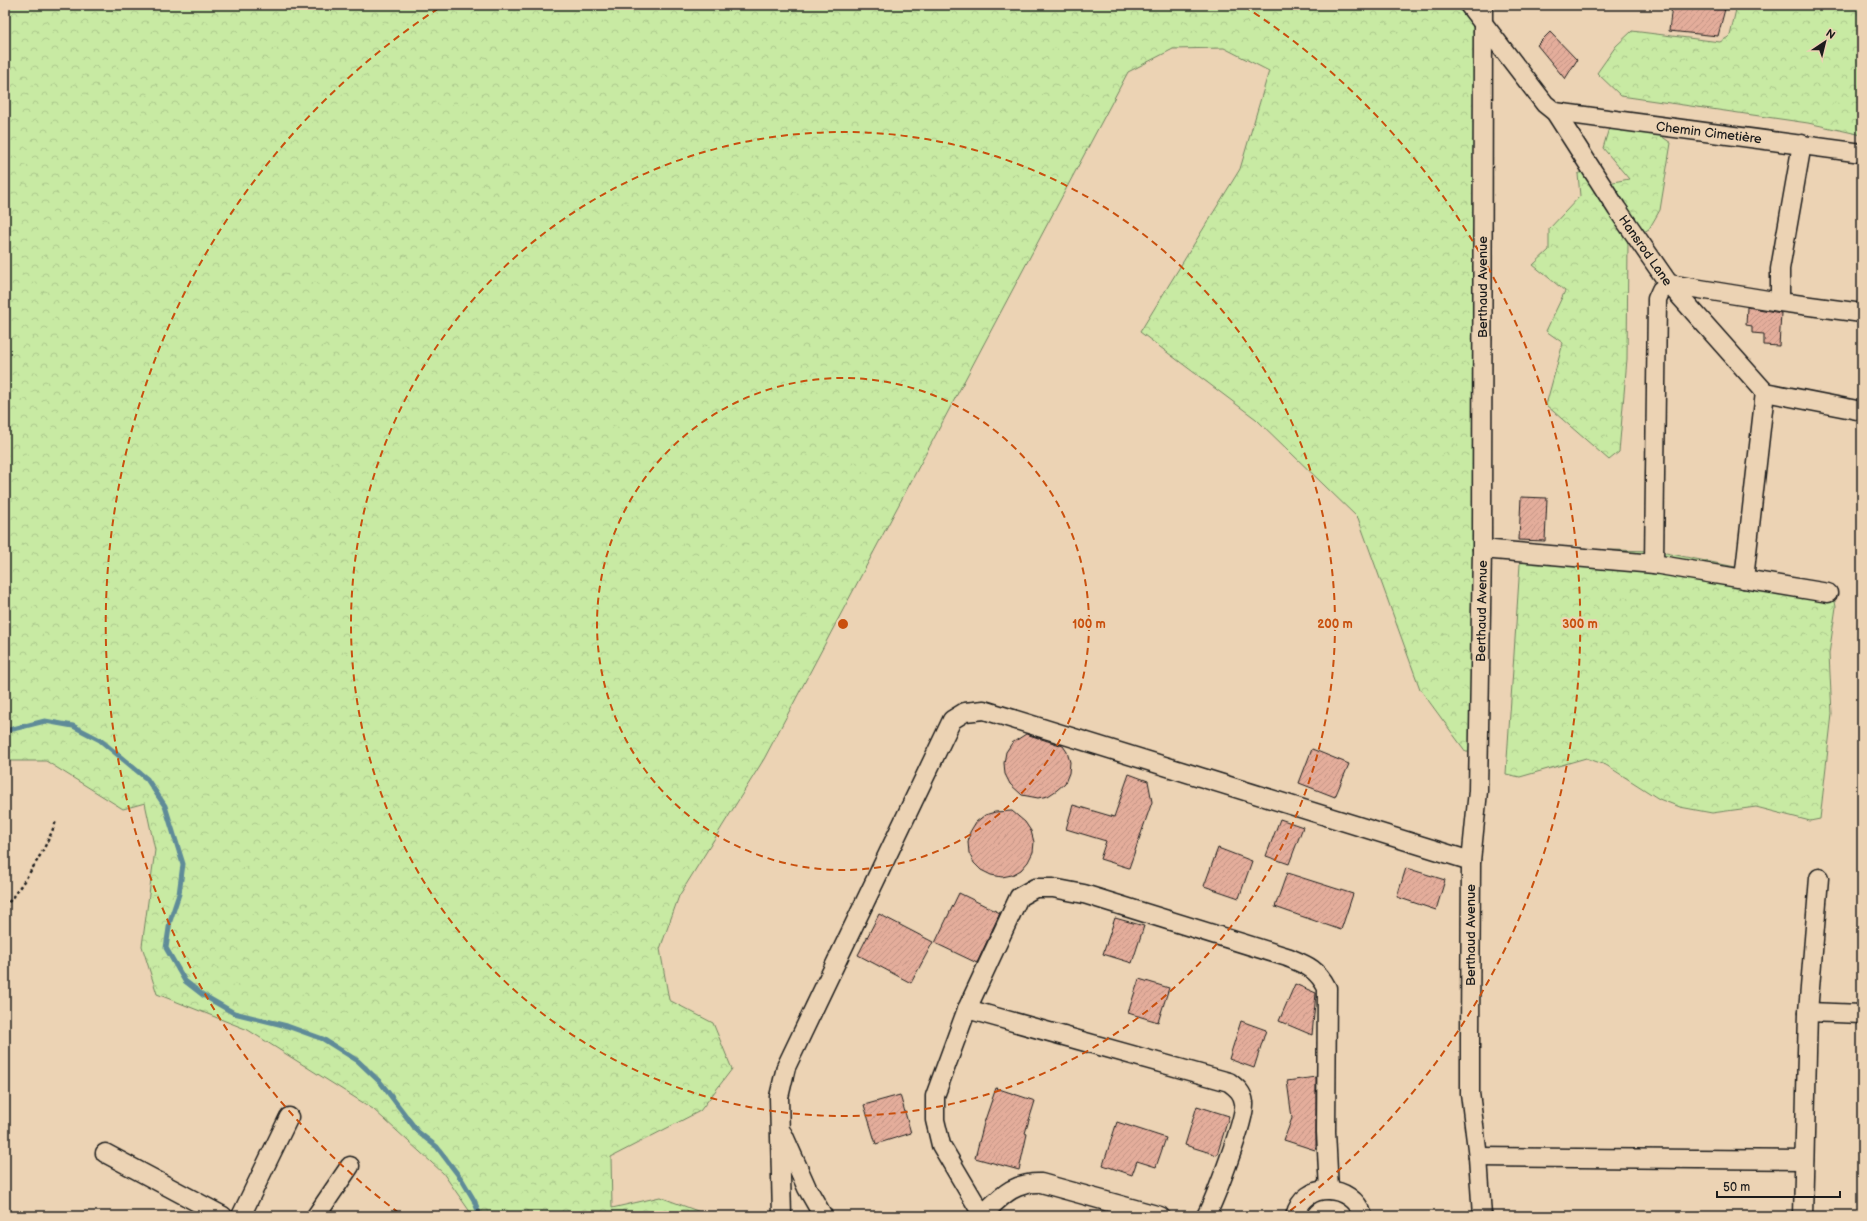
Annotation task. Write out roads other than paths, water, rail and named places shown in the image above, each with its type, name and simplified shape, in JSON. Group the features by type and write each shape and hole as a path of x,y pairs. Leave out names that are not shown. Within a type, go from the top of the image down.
{"street":[{"path":"1469,5 1482,12"},
{"name":"Hansrod Lane","path":"1482,12 1545,104 1555,112 1617,209 1669,284 1765,392"},
{"name":"Berthaud Avenue","path":"1482,12 1482,549 1478,791 1471,861 1470,1093 1478,1157 1482,1216"},
{"name":"Chemin Cimetière","path":"1555,112 1862,153"},
{"path":"1780,302 1780,269 1802,144"},
{"path":"1654,564 1657,299 1661,290 1669,284 1780,302 1862,312"},
{"path":"1744,579 1765,392 1862,411"},
{"path":"1482,549 1654,564 1828,593"},
{"path":"782,1216 779,1097 786,1067 952,720 965,712 984,710 1471,861"},
{"path":"1803,1216 1808,1012 1819,878"},
{"path":"1160,1216 1041,1183 1030,1182 1019,1185 1002,1195 982,1215 941,1145 935,1120 935,1096 967,1009 1019,897 1035,888 1053,888 1084,894 1287,957 1308,966 1321,976 1326,988 1326,1132 1329,1190"},
{"path":"967,1009 1229,1082 1236,1087 1242,1094 1244,1113 1206,1216"},
{"path":"1808,1012 1862,1014"},
{"path":"241,1216 289,1117"},
{"path":"780,1127 807,1188 823,1216"},
{"path":"104,1153 223,1216"},
{"path":"1478,1157 1804,1160"},
{"path":"316,1216 350,1166"},
{"path":"1295,1216 1302,1202 1309,1196 1319,1191 1329,1190 1340,1191 1350,1197 1358,1204 1363,1216"}],"waterway":[{"path":"5,731 45,721 73,726 100,740 147,779 165,806 183,864 179,894 170,921 166,948 185,981 203,995 234,1013 287,1026 323,1039 358,1061 381,1083 418,1132 437,1147 462,1180 474,1200 480,1216"}]}
